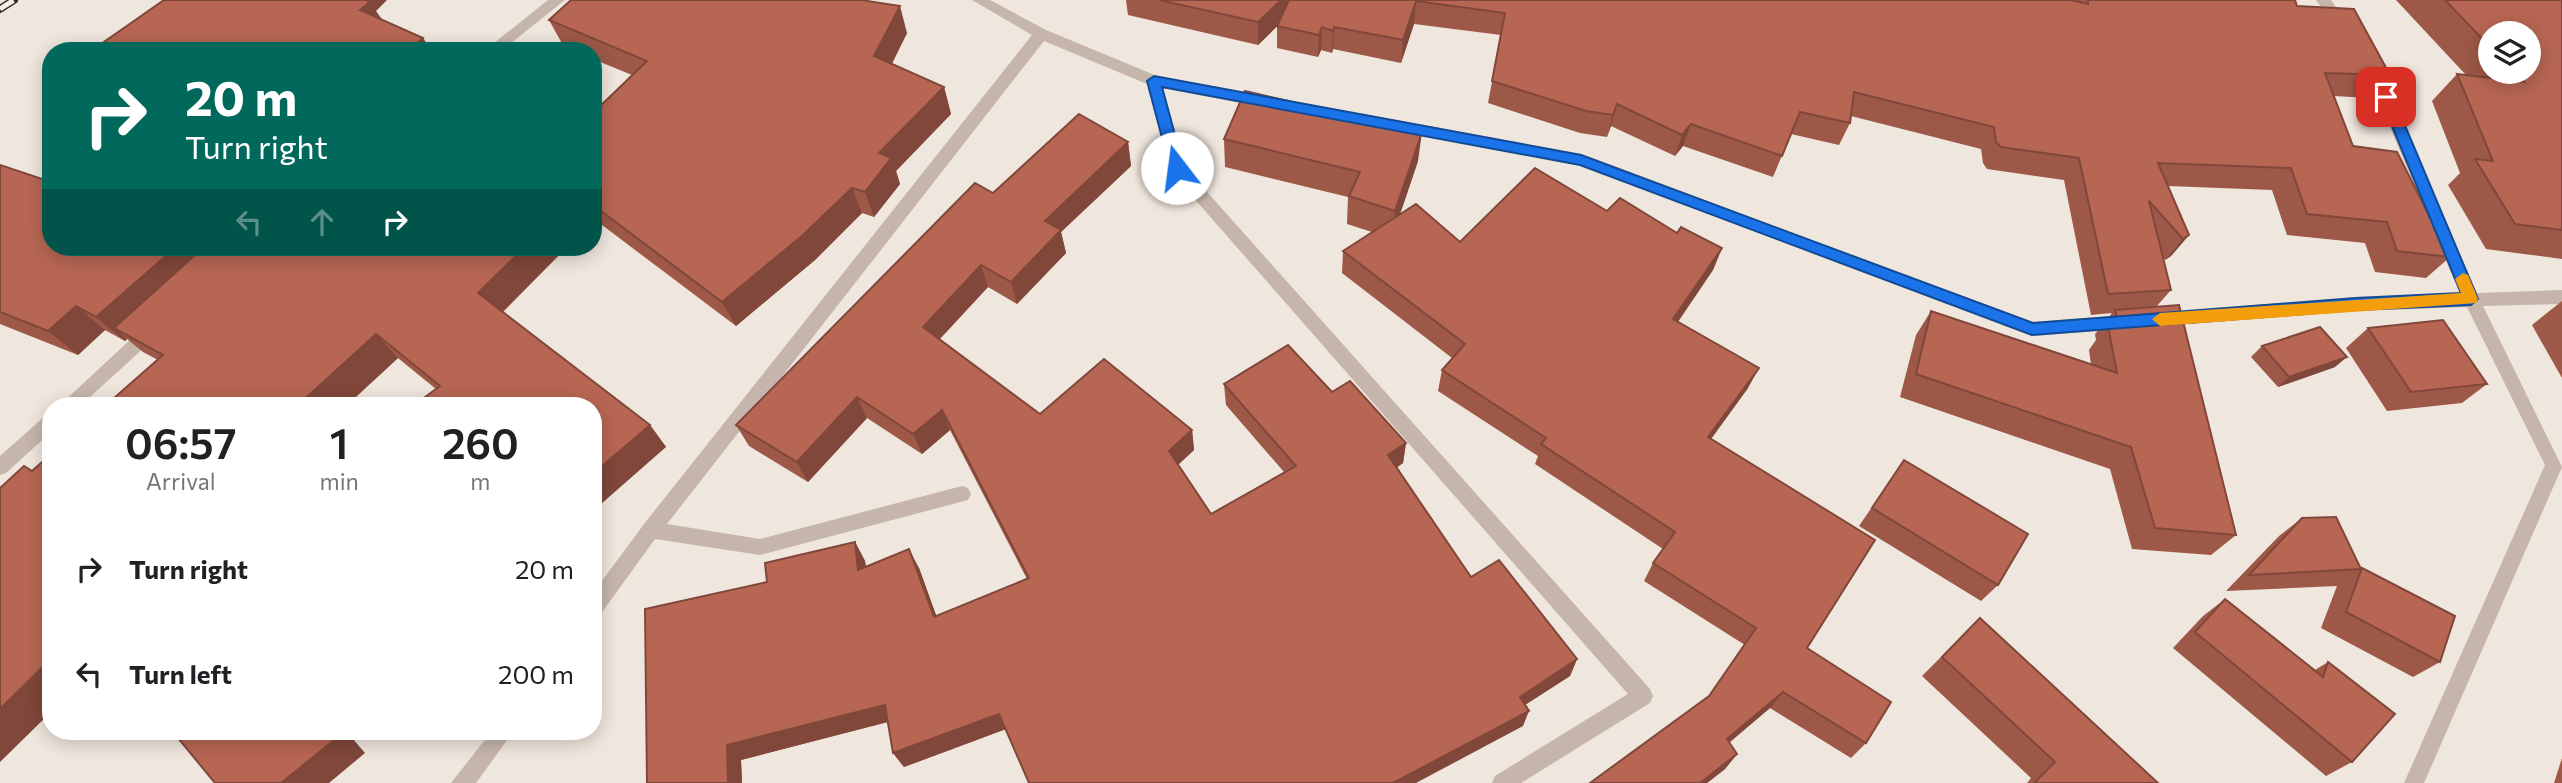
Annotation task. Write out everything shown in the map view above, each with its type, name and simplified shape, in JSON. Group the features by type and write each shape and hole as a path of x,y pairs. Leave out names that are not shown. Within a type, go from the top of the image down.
{"street":[{"path":"503,42 558,0"},
{"path":"979,0 1041,34 1154,81 1288,106"},
{"path":"2323,0 2376,71 2471,299 2554,465 2414,783"},
{"path":"602,597 651,530 1041,34"},
{"path":"1154,81 1177,168 1643,696 1502,783"},
{"path":"1341,116 1581,160 2032,329 2356,304 2562,298"},
{"path":"78,397 161,322"},
{"path":"0,467 42,429"},
{"path":"651,530 760,547 962,494"},
{"path":"469,780 497,740"}],"building":[{"path":"164,0 366,0 370,2 360,10 423,38 418,42 104,42"},
{"path":"571,0 861,0 900,6 874,56 944,87 879,153 891,158 865,192 852,188 803,235 722,302 602,212 602,104 647,61 549,20"},
{"path":"1159,0 1281,0 1258,22"},
{"path":"1289,0 2071,0 2088,4 2088,0 2295,0 2297,6 2354,9 2390,75 2325,73 2353,146 2397,152 2450,257 2397,251 2387,222 2307,214 2291,168 2158,163 2189,235 2183,239 2149,201 2171,290 2108,294 2079,158 2001,147 1996,142 1994,127 1854,92 1850,123 1800,112 1782,156 1691,124 1682,135 1617,104 1613,115 1586,111 1492,81 1505,13 1416,1 1403,40 1334,27 1333,31 1322,27 1319,35 1277,26"},
{"path":"2445,0 2562,0 2562,230 2515,224 2475,159 2493,161 2457,74 2478,77 2478,84 2541,84 2541,21 2478,21 2478,34"},
{"path":"1245,91 1422,132 1395,211 1349,196 1360,172 1224,139"},
{"path":"1079,114 1128,142 1045,221 1061,230 1011,282 981,265 923,327 1040,414 1104,359 1192,430 1169,451 1211,514 1296,466 1224,384 1288,345 1332,392 1350,381 1406,443 1388,455 1471,577 1499,560 1577,659 1520,697 1529,711 1393,783 1029,783 999,714 893,753 885,705 727,745 728,783 647,783 645,609 767,582 765,563 855,542 858,570 909,549 934,617 1029,578 942,410 913,434 857,397 797,462 736,425 975,183 993,193"},
{"path":"0,165 42,179 42,256 166,256 96,317 76,306 48,331 0,312"},
{"path":"1535,168 1607,211 1620,198 1677,233 1681,227 1722,248 1673,319 1759,368 1708,437 1875,540 1807,648 1891,702 1866,743 1783,692 1727,739 1737,754 1700,783 1590,783 1709,696 1756,628 1653,563 1675,532 1541,444 1546,438 1442,370 1465,344 1343,251 1416,204 1460,242"},
{"path":"194,256 516,256 478,293 650,425 602,466 602,397 425,397 440,386 376,334 307,397 115,397 163,355 114,328"},
{"path":"2179,305 2236,535 2155,528 2131,447 1916,374 1931,311 2117,373 2108,326 2119,327 2115,310"},
{"path":"2443,320 2487,384 2411,392 2368,328"},
{"path":"2320,327 2347,357 2289,377 2262,346"},
{"path":"1904,460 2028,534 1998,585 1872,508"},
{"path":"42,462 42,668 0,709 0,488 24,466 32,471"},
{"path":"2336,517 2361,569 2249,575 2302,518"},
{"path":"2362,568 2455,616 2440,662 2346,612"},
{"path":"2225,599 2323,677 2328,662 2395,714 2352,762 2195,632"},
{"path":"1980,618 2158,783 2034,783 2055,762 1942,657"},
{"path":"180,740 334,740 281,783 215,783"}],"railway":[{"path":"0,9 14,0"}],"slow traffic":[{"path":"2160,319 2356,304 2471,299 2463,279"}],"route":[{"path":"1177,168 1154,81 1581,160 2032,329 2356,304 2471,299 2386,97"}]}
